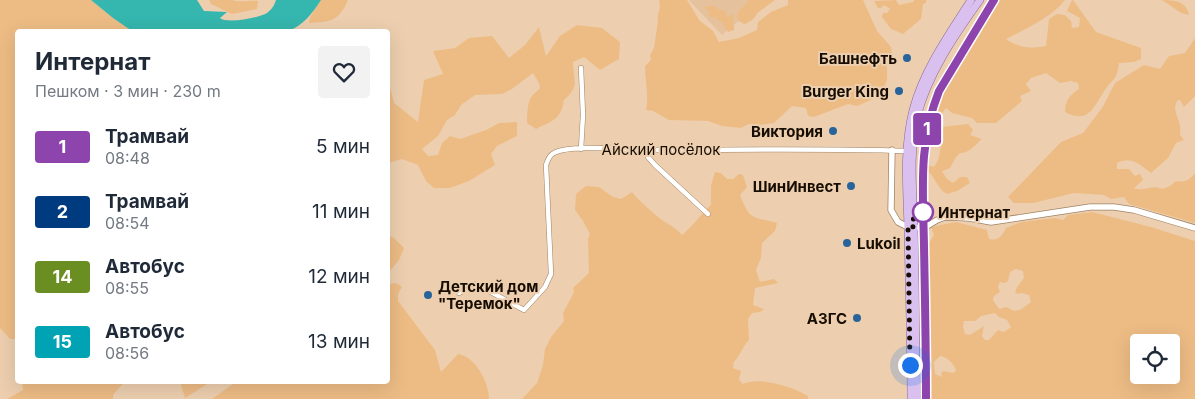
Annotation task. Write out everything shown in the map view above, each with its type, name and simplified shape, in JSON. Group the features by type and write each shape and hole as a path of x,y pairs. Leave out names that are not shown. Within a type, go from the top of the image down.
{"main road":[{"path":"911,399 906,150 913,110 924,81 971,0"},
{"path":"917,399 908,226 913,152 918,116 931,78 962,25 980,0"}],"street":[{"path":"581,68 584,115 581,149"},
{"name":"Айский посёлок","path":"459,293 476,284 524,310 545,287 551,274 546,165 549,156 555,152 581,149 778,148 906,150"},
{"path":"646,150 648,157 655,165 708,214"},
{"path":"892,150 893,215 908,226 926,227 945,217 969,218 991,222 1090,207 1114,207 1134,210 1195,228"}],"shaded area":[{"path":"0,0 91,0 129,29 15,29 15,339 10,339 0,328"},
{"path":"209,0 258,1 257,9 232,14 211,4"},
{"path":"321,0 348,0 338,16 333,19 309,23 310,17"},
{"path":"659,0 687,0 700,21 713,31 719,42 739,38 757,30 758,22 771,12 788,5 788,0 863,0 877,31 891,47 892,54 887,63 887,80 883,89 873,99 857,106 848,104 814,117 808,116 806,108 792,106 774,123 749,124 741,128 722,126 708,121 669,120 653,111 646,110 645,66 651,60 650,55 654,48 660,7"},
{"path":"689,0 763,0 722,35"},
{"path":"749,0 775,0 757,13 752,20 744,24 737,17 738,12"},
{"path":"896,0 899,5 913,2 914,0 926,0 926,3 923,4 921,19 903,34 891,29 882,17 883,13 887,13 890,9 884,5 878,8 874,1"},
{"path":"996,0 1065,0 1046,17 1006,39 1020,46 1046,46 1049,19 1057,14 1065,15 1071,21 1072,28 1079,27 1080,18 1067,11 1073,0 1096,32 1141,48 1141,59 1134,62 1119,63 1115,77 1092,109 1084,115 1079,116 1065,112 1069,98 1079,89 1078,83 1071,81 1060,83 1046,73 1031,78 1026,84 1031,91 1020,96 1022,101 996,123 977,123 972,118 952,113 946,108 941,116 927,165 934,167 937,163 941,127 968,124 973,130 970,135 982,139 970,150 960,153 950,168 942,171 947,179 953,183 960,177 967,177 970,183 957,191 947,194 940,188 931,174 923,168 922,160 927,122 954,66 963,58 968,43 977,36 981,25"},
{"path":"1162,0 1171,0 1183,4 1188,10 1189,15 1181,13"},
{"path":"715,6 725,11 727,17 733,13 734,30 728,32 722,24 724,23 717,20 716,16 712,18 708,16 709,12 704,7"},
{"path":"577,25 602,28 620,42 619,59 600,70 584,57 573,62 575,82 573,90 564,100 561,112 551,122 536,129 527,123 530,99 540,87 533,73 502,94 475,95 461,105 455,115 447,120 438,136 422,149 428,156 438,155 442,143 450,136 460,139 486,130 499,123 517,122 517,136 497,146 491,154 495,165 469,181 450,188 434,188 426,181 418,165 402,159 390,162 390,87 394,103 418,122 424,80 443,74 433,51 455,48 469,38 492,36 509,58 525,45 539,27 546,56 560,36"},
{"path":"1195,38 1195,96 1184,107 1180,100 1177,101 1175,108 1180,135 1184,140 1176,143 1168,158 1151,173 1139,164 1127,160 1117,163 1117,169 1129,169 1135,176 1140,174 1143,180 1134,188 1138,189 1155,187 1162,189 1176,181 1182,182 1187,180 1195,173 1195,223 1129,204 1124,197 1111,199 1104,195 1074,193 1033,203 1014,203 1008,197 1061,142 1083,133 1102,108 1115,83 1144,65 1160,69 1169,56 1185,53"},
{"path":"715,172 721,173 727,179 733,179 739,174 743,175 747,187 740,195 746,209 757,218 777,223 775,231 762,243 761,258 756,270 760,282 774,279 778,283 755,288 753,305 764,309 760,312 752,313 748,319 749,340 734,362 733,368 741,371 739,380 743,384 758,381 786,386 808,396 808,399 522,399 537,383 543,365 545,349 551,337 564,321 563,313 574,292 573,288 589,273 588,239 590,234 575,210 576,194 586,186 599,187 613,197 621,199 632,192 650,210 682,235 711,205 711,185"},
{"path":"1092,212 1151,227 1195,241 1195,399 928,399 925,249 934,235 931,227 956,222 987,230 989,239 998,239 1006,228 1021,222 1055,218 1063,220 1068,215","holes":["1016,269 1023,271 1024,278 1015,292 1017,294 1029,295 1031,302 1020,310 1014,311 1006,307 999,309 993,300 994,296 1000,292 998,287 1000,282 1005,283 1008,281 1010,272","995,313 1007,320 1011,327 1004,332 998,330 989,340 985,340 982,336 984,326 970,335 965,334 964,321 975,321 981,316","940,356 950,361 956,371 953,373 944,371 941,373 942,377 935,374 934,362"]},
{"path":"390,236 404,248 399,260 390,271"},
{"path":"396,283 402,287 398,294 398,301 435,350 441,372 458,354 470,359 484,378 489,399 212,399 233,384 390,384 390,284"},
{"path":"22,384 122,384 113,395 113,399 7,399 23,390"},
{"path":"181,384 207,384 185,398"}],"water":[{"path":"91,0 197,0 204,11 227,12 220,18 224,20 243,20 267,13 272,9 276,0 321,0 307,18 292,29 129,29"}],"tram line":[{"path":"924,399 919,186 924,130 931,104 942,78 959,48 991,0"},
{"name":"1","path":"926,399 922,173 924,146 933,106 939,91 994,0"}],"place":[{"name":"Башнефть","path":"907,58"},
{"name":"Burger King","path":"899,91"},
{"name":"Виктория","path":"833,131"},
{"name":"ШинИнвест","path":"851,186"},
{"name":"Интернат","path":"923,212"},
{"name":"Lukoil","path":"847,243"},
{"name":"Детский дом \"Теремок\"","path":"428,295"},
{"name":"АЗГС","path":"857,318"}],"route":[{"path":"910,365 908,226 914,227 913,213 923,212"}]}
